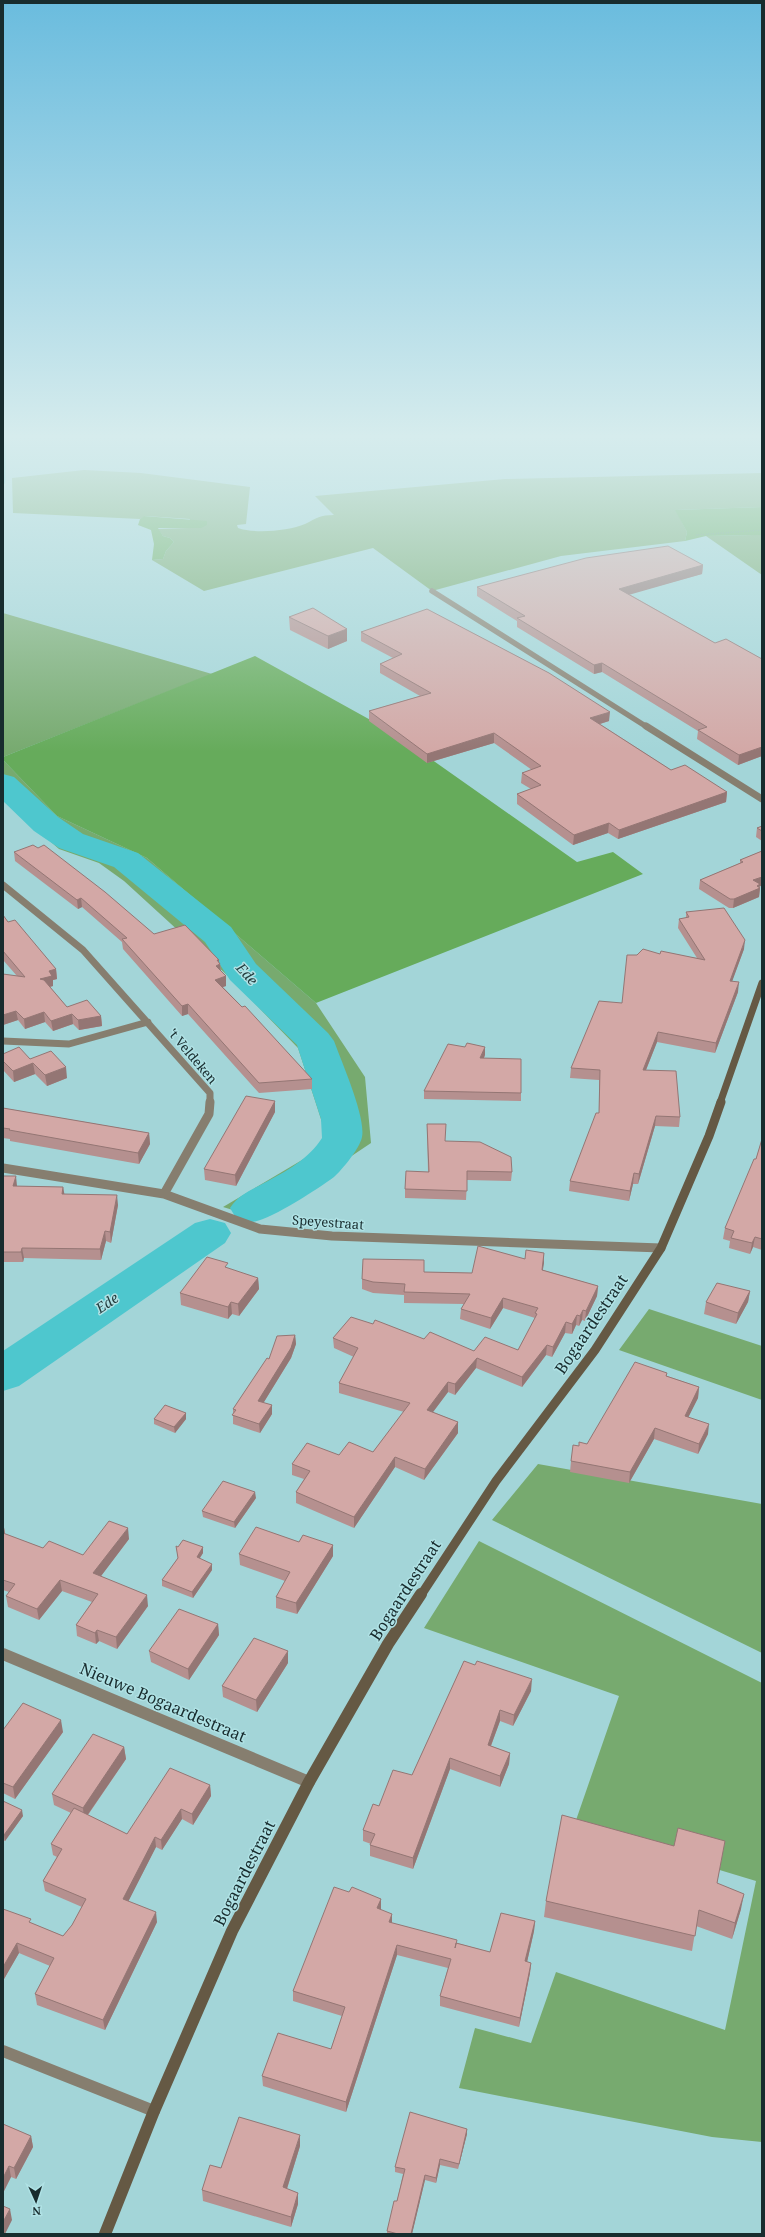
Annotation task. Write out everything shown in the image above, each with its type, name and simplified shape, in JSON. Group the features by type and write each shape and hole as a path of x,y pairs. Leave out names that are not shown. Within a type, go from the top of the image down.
{"street":[{"path":"432,591 762,799"},
{"name":"'t Veldeken","path":"3,885 83,950 210,1094 209,1114 164,1194"},
{"name":"Bogaardestraat","path":"105,2234 154,2110 232,1932 309,1782 388,1644 496,1481 595,1350 660,1248 709,1136 762,983"},
{"path":"3,1041 69,1044 148,1022"},
{"name":"Speyestraat","path":"3,1168 164,1194 260,1229 332,1236 660,1248"},
{"name":"Nieuwe Bogaardestraat","path":"3,1654 309,1782"},
{"path":"3,2051 154,2110"}],"green space":[{"path":"154,542 174,542 166,551 163,559 152,560"},
{"path":"174,542 673,542 561,556 432,591 373,548 204,591 152,560 163,559 166,551"},
{"path":"715,542 762,542 762,575"},
{"path":"3,613 212,674 3,757"},
{"path":"255,656 394,733 577,862 613,852 643,874 316,1003 147,858 57,816 3,760 3,757"},
{"path":"3,760 57,816 147,858 316,1003 365,1077 371,1143 259,1218 223,1207 329,1144 298,1048 228,976 124,881 99,863 59,849 3,800"},
{"path":"649,1309 762,1346 762,1400 619,1350"},
{"path":"538,1464 762,1504 762,1653 492,1520"},
{"path":"479,1541 762,1683 762,2142 712,2137 459,2088 475,2028 531,2043 556,1972 725,2030 756,1881 574,1826 619,1696 424,1628"}],"building":[{"path":"668,546 703,565 619,589 715,643 726,639 762,659 762,747 739,755 698,730 707,727 602,663 594,665 517,618 525,616 477,587 586,558"},
{"path":"313,608 347,629 328,636 289,617"},
{"path":"427,609 549,673 610,712 590,718 671,770 685,765 727,792 619,830 609,823 574,835 517,794 541,785 522,773 541,766 494,733 427,754 369,711 431,693 380,664 402,654 361,632"},
{"path":"762,826 762,831 757,828"},
{"path":"33,845 38,848 44,845 105,892 154,934 185,925 219,960 217,960 220,964 216,966 226,976 215,980 242,1007 245,1006 312,1079 259,1083 188,1004 182,1006 122,939 127,938 81,898 77,900 14,852"},
{"path":"762,851 762,877 753,880 760,884 757,886 760,888 734,899 730,899 700,880 743,862 740,860"},
{"path":"724,908 745,940 730,981 739,982 716,1043 658,1032 643,1070 676,1071 680,1117 656,1116 639,1174 634,1173 630,1191 570,1181 596,1113 599,1113 600,1070 571,1068 599,1001 622,1003 627,955 637,955 643,949 660,954 661,951 705,960 679,919 689,917 686,912"},
{"path":"3,915 8,922 15,920 56,969 49,971 52,976 40,979 44,980 67,1007 87,1000 101,1016 78,1020 72,1014 51,1021 44,1012 24,1019 16,1011 3,1015 3,974 25,977 3,951"},
{"path":"467,1043 485,1047 480,1058 521,1059 521,1093 424,1091 448,1044 465,1047"},
{"path":"19,1047 30,1059 51,1051 66,1067 45,1075 33,1063 13,1071 3,1061 3,1054"},
{"path":"246,1096 275,1101 235,1175 204,1169"},
{"path":"3,1108 149,1133 138,1153 3,1128"},
{"path":"427,1124 446,1124 445,1141 480,1142 511,1157 512,1172 467,1171 467,1191 405,1189 406,1171 429,1172"},
{"path":"762,1139 762,1239 755,1237 752,1243 731,1238 734,1231 725,1228 754,1159 756,1159"},
{"path":"3,1176 16,1176 13,1186 63,1187 62,1194 117,1195 110,1232 105,1231 100,1249 22,1248 21,1252 3,1252"},
{"path":"478,1246 525,1259 526,1250 544,1253 542,1270 598,1286 586,1311 583,1310 580,1316 577,1315 572,1324 566,1322 553,1347 547,1345 522,1377 477,1358 455,1384 448,1382 427,1410 458,1422 425,1469 395,1457 354,1517 296,1492 310,1471 292,1464 307,1443 339,1455 349,1442 373,1452 410,1403 339,1383 358,1348 333,1338 351,1317 373,1324 375,1320 424,1339 430,1332 474,1351 485,1337 518,1350 537,1314 535,1313 538,1308 503,1298 491,1318 461,1309 470,1294 404,1292 405,1284 373,1282 362,1279 363,1259 424,1260 424,1272 472,1273"},
{"path":"207,1257 228,1263 225,1267 258,1278 238,1304 231,1302 228,1307 180,1293"},
{"path":"717,1283 750,1291 738,1313 706,1302"},
{"path":"295,1335 291,1348 258,1401 272,1405 259,1424 232,1415 236,1410 233,1409 267,1358 269,1359 277,1336"},
{"path":"635,1362 667,1373 666,1376 699,1387 685,1416 709,1424 699,1444 655,1428 630,1472 571,1461 573,1445 579,1446 579,1442 587,1444"},
{"path":"165,1405 186,1413 174,1427 154,1419"},
{"path":"223,1481 255,1492 234,1522 202,1511"},
{"path":"109,1521 128,1528 93,1573 147,1595 116,1637 97,1630 95,1633 76,1625 98,1594 60,1580 37,1609 6,1596 15,1584 3,1580 3,1533 43,1548 49,1541 83,1555"},
{"path":"256,1527 299,1542 303,1535 333,1545 296,1603 276,1597 290,1572 239,1554"},
{"path":"183,1540 203,1547 197,1557 212,1564 192,1592 162,1580 178,1558 176,1546 178,1547"},
{"path":"179,1609 218,1624 188,1669 149,1651"},
{"path":"254,1638 288,1651 256,1700 222,1686"},
{"path":"464,1661 475,1665 477,1661 532,1679 514,1715 500,1710 488,1745 510,1753 500,1776 450,1758 413,1858 370,1845 375,1834 363,1830 373,1804 379,1806 393,1770 412,1775"},
{"path":"23,1703 61,1720 13,1787 3,1783 3,1730"},
{"path":"93,1734 124,1747 83,1808 52,1794"},
{"path":"170,1768 210,1785 192,1814 181,1809 161,1840 155,1837 123,1899 156,1912 103,2020 35,1994 54,1958 17,1943 3,1967 3,1909 31,1919 29,1922 63,1936 72,1925 86,1899 43,1881 62,1849 51,1844 74,1808 127,1834"},
{"path":"3,1801 22,1810 4,1835 3,1835"},
{"path":"562,1815 674,1846 678,1828 725,1841 717,1883 744,1894 735,1923 699,1910 695,1936 546,1901"},
{"path":"334,1887 349,1892 352,1887 381,1899 377,1908 392,1914 389,1922 457,1940 456,1943 490,1952 501,1913 535,1921 525,1961 531,1963 520,2018 440,1996 451,1959 397,1945 346,2102 262,2076 278,2033 331,2049 345,2007 293,1991"},
{"path":"410,2112 467,2129 459,2164 440,2159 436,2178 425,2175 411,2234 398,2234 387,2231 394,2201 397,2201 405,2169 395,2167"},
{"path":"239,2117 300,2135 283,2187 298,2193 291,2217 202,2190 210,2165 221,2168"},
{"path":"3,2124 31,2136 14,2168 9,2166 3,2178"},
{"path":"3,2206 10,2209 3,2222"}],"waterway":[{"name":"Ede","path":"3,784 46,824 71,841 126,860 218,935 243,972 315,1041 341,1119 342,1138 334,1152 320,1167 292,1186 251,1208"},
{"name":"Ede","path":"3,1374 210,1233"}]}
